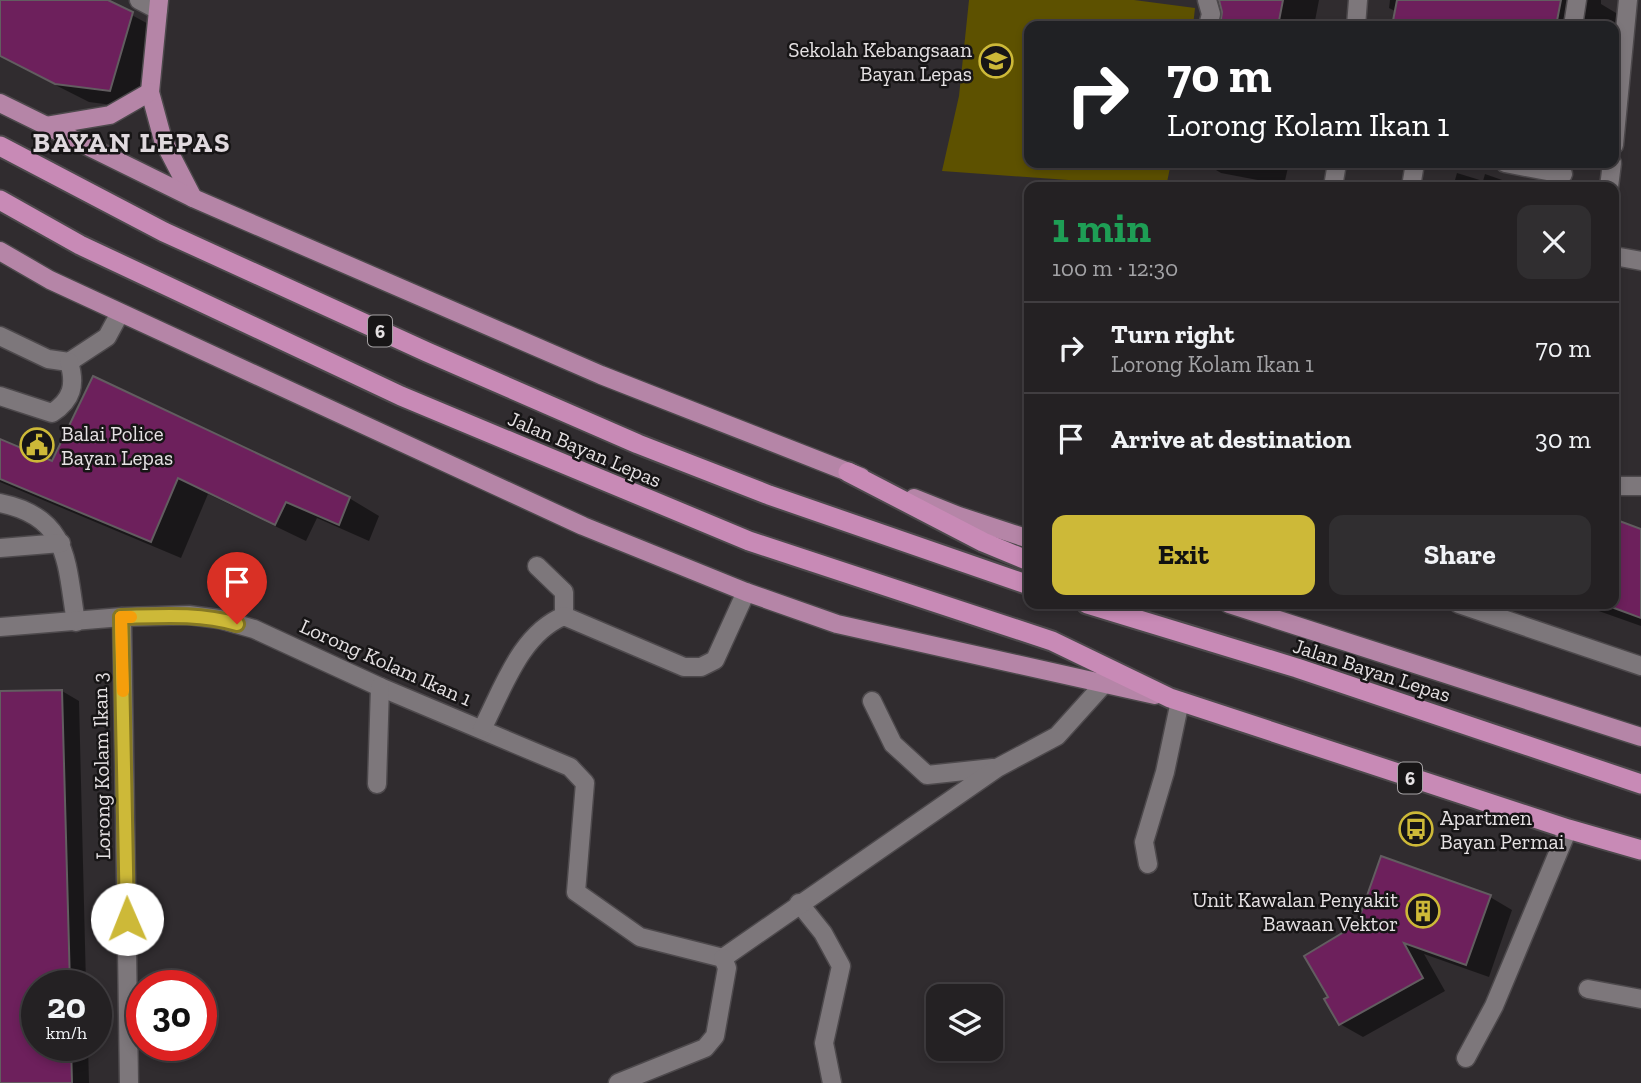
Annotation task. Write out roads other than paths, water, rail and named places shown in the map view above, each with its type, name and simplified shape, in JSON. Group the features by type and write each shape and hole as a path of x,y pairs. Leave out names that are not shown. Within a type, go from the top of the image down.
{"highway":[{"name":"Jalan Bayan Lepas","path":"0,146 164,232 427,352 638,444 769,495 1024,583"},
{"name":"Jalan Bayan Lepas","path":"0,200 80,245 401,396 749,541 1052,641 1175,700 1568,829 1641,850"},
{"path":"848,472 983,542 1024,559"},
{"name":"Jalan Bayan Lepas","path":"1103,609 1297,668 1641,784"},
{"path":"1138,609 1195,638"}],"main road":[{"path":"159,5 150,92 163,140 193,198"},
{"path":"45,126 110,115 150,92"},
{"path":"0,103 193,198 601,375 959,516 1024,537"},
{"name":"Jalan Bayan Lepas","path":"0,251 50,281 583,526 746,592 837,624 1175,700"},
{"path":"1275,611 1641,737"}],"street":[{"path":"139,0 159,5"},
{"path":"1207,0 1211,14 1209,21"},
{"path":"1356,21 1358,0"},
{"path":"1574,21 1577,0"},
{"path":"1619,93 1628,0"},
{"path":"1529,168 1563,175"},
{"path":"1619,257 1641,261"},
{"path":"0,336 48,359 69,362 107,337 120,313"},
{"path":"0,396 52,413 66,404 74,378 69,362"},
{"path":"1619,486 1641,486"},
{"path":"0,503 36,514 51,527 61,543 76,622"},
{"path":"0,548 61,543"},
{"path":"537,566 564,592 564,616"},
{"path":"482,729 527,644 549,622 564,616 684,667 701,667 715,660 746,592"},
{"path":"1473,609 1641,667"},
{"name":"Lorong Kolam Ikan 1","path":"0,627 121,617 189,615 219,619 254,629 380,687 570,767 584,783 576,892 640,937 723,958"},
{"name":"Lorong Kolam Ikan 3","path":"121,617 129,1083"},
{"path":"628,1081 711,1043 715,1037 727,968 723,958 998,768 1057,736 1103,685"},
{"path":"377,784 380,687"},
{"path":"1148,864 1143,842 1165,772 1175,700"},
{"path":"872,701 893,744 928,775 998,768"},
{"path":"1466,1058 1494,1006 1568,829"},
{"path":"799,903 823,933 841,966 824,1043 832,1083"},
{"path":"1588,989 1641,999"}],"place":[{"name":"Sekolah Kebangsaan Bayan Lepas","path":"996,61"},
{"name":"Balai Police Bayan Lepas","path":"37,445"},
{"name":"Apartmen Bayan Permai","path":"1416,829"},
{"name":"Unit Kawalan Penyakit Bawaan Vektor","path":"1423,911"}],"district":[{"name":"BAYAN LEPAS","path":"132,142"}]}
